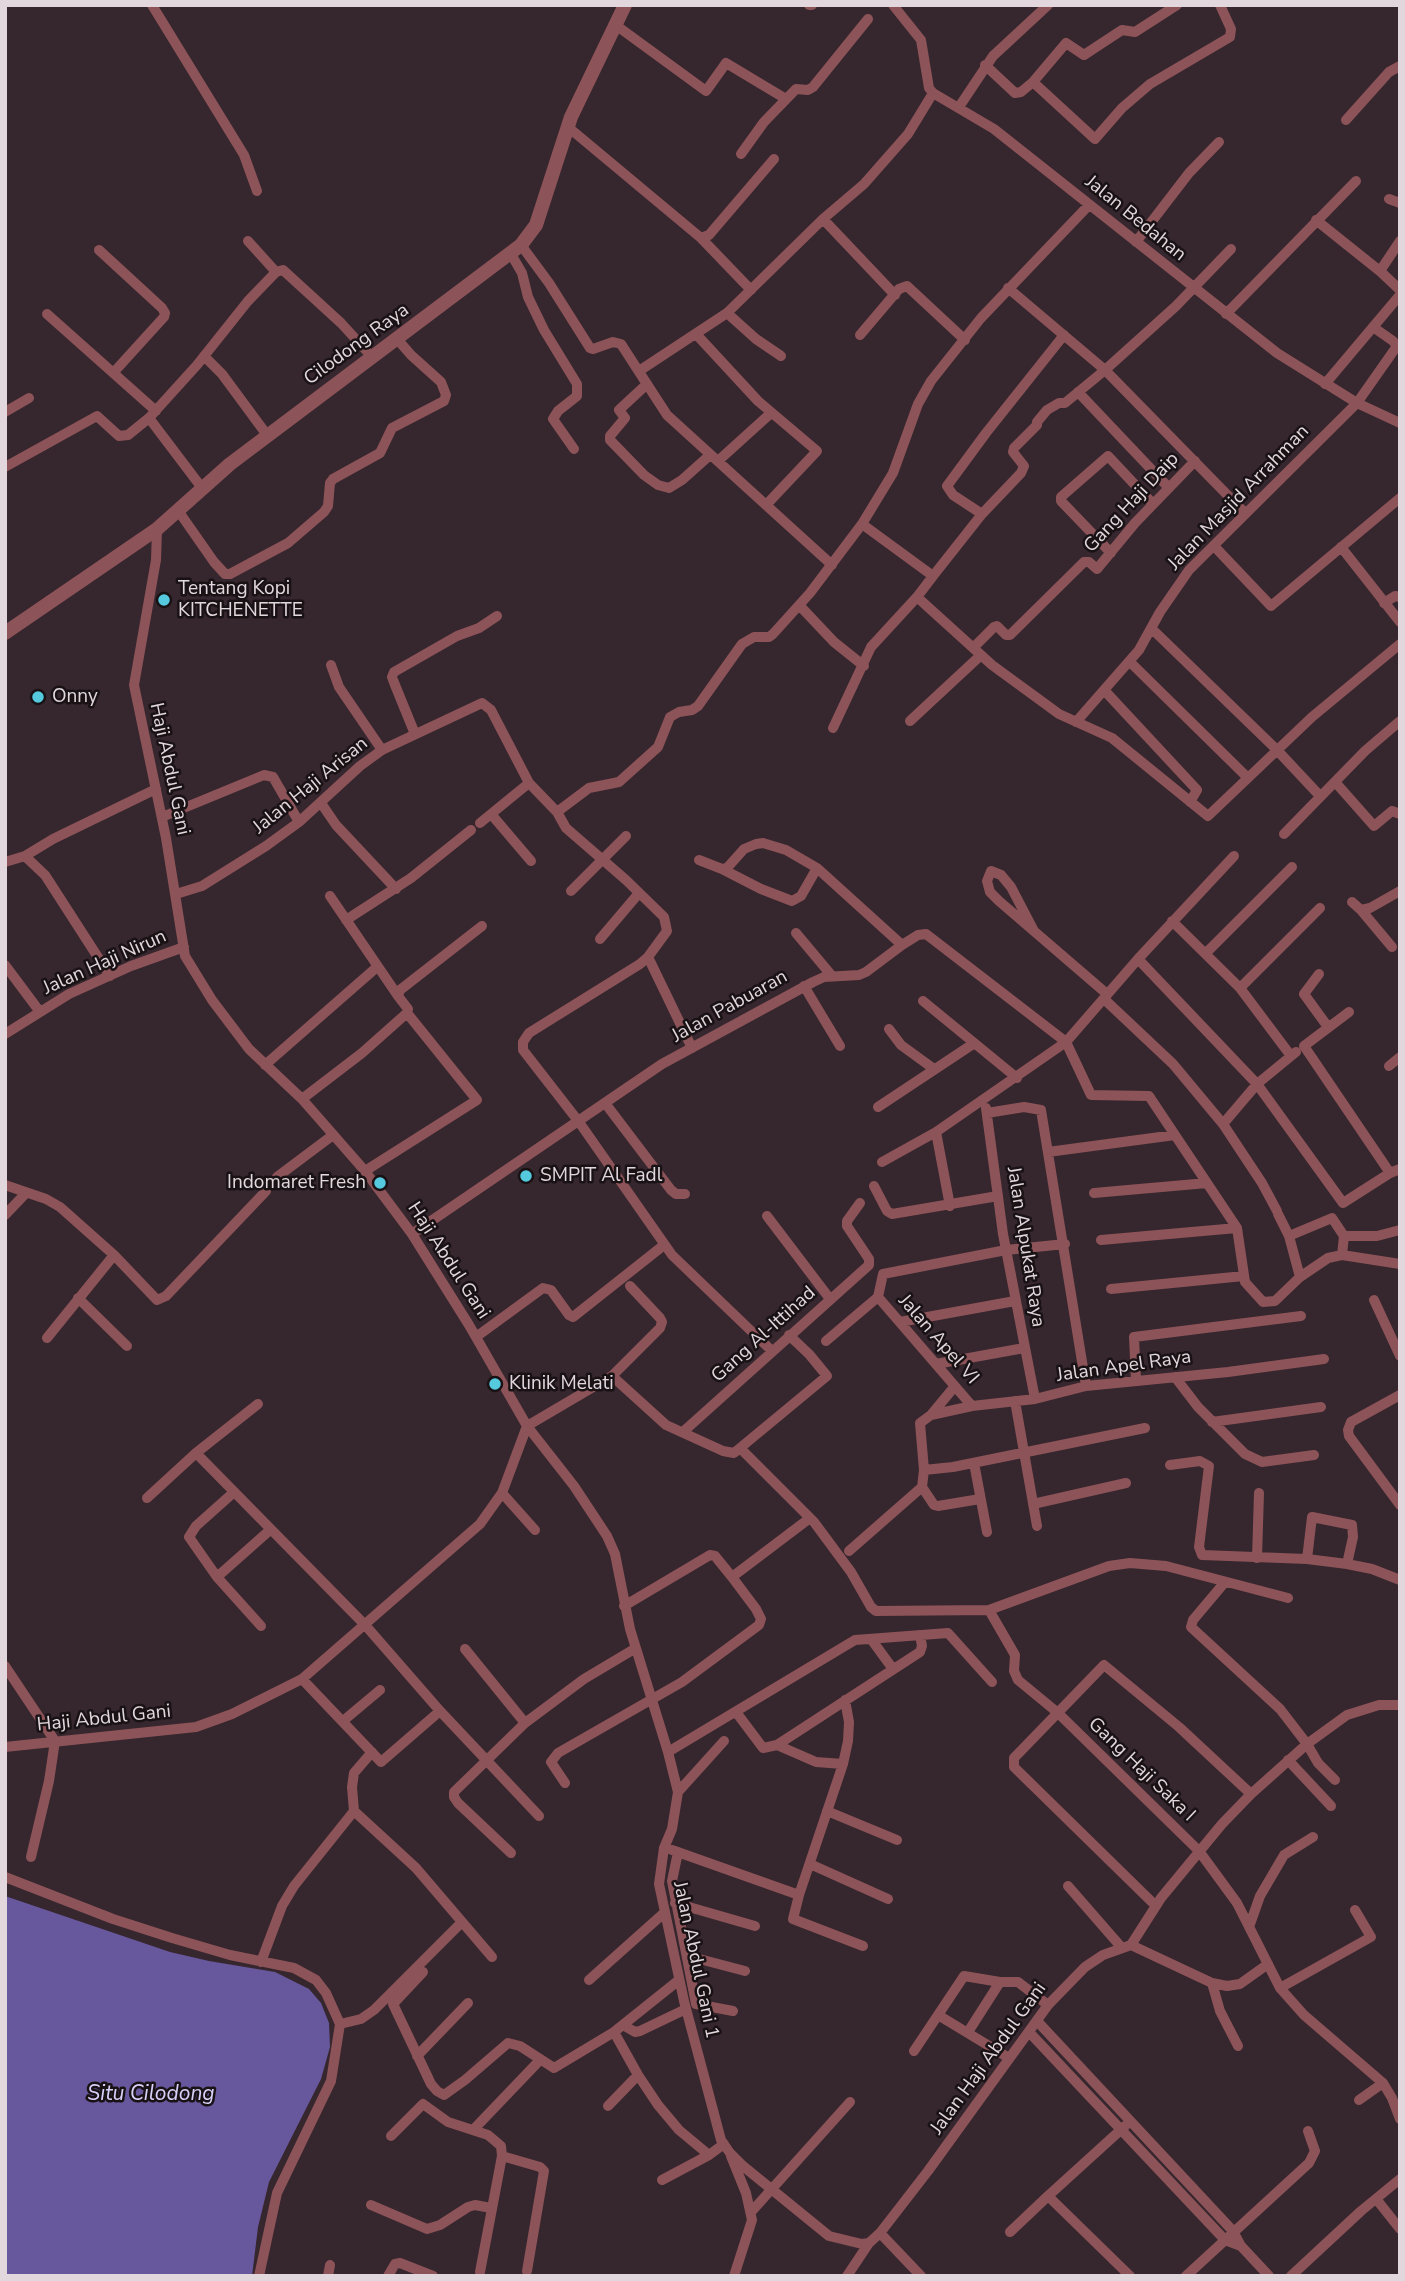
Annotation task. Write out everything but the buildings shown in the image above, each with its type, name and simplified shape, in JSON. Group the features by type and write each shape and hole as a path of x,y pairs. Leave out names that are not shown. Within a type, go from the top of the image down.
{"street":[{"path":"152,5 244,155 257,191"},
{"name":"Cilodong Raya","path":"5,633 157,529 177,509 267,435 513,253 536,225 568,127 625,5"},
{"path":"639,371 727,313 823,219 864,184 908,134 933,93 929,88 921,40 893,5"},
{"path":"985,65 1015,93 1021,92 1066,43 1084,55 1122,30 1135,32 1177,5"},
{"path":"1033,82 1095,139 1122,108 1150,85 1230,37 1231,29 1220,5"},
{"path":"959,107 985,65 1045,6"},
{"path":"741,154 796,89 808,90 813,87 869,19"},
{"path":"617,26 706,91 726,63 786,99"},
{"path":"1346,120 1389,72 1400,66"},
{"name":"Jalan Bedahan","path":"933,93 994,129 1277,352 1357,403 1400,422"},
{"path":"568,127 701,238 751,290"},
{"path":"1136,242 1189,173 1219,142"},
{"path":"701,238 709,235 774,159"},
{"path":"1226,314 1356,181"},
{"path":"557,813 589,788 596,785 615,785 624,778 658,747 670,717 692,710 705,698 742,644 754,637 769,636 800,606 862,524 893,473 918,404 931,381 1008,288 1089,205"},
{"path":"823,219 895,295"},
{"path":"1316,220 1380,271 1400,293 1325,384"},
{"path":"248,241 276,272"},
{"path":"1380,271 1400,241"},
{"path":"833,729 871,647 917,597 982,514 1024,468 1013,452 1014,449 1047,410 1059,403 1065,403 1105,370 1231,249"},
{"path":"99,250 162,308 164,313 164,317 114,372"},
{"path":"513,253 549,283 590,348 617,342 625,348 667,415 832,565"},
{"path":"513,253 528,297 544,331 577,384 578,396 558,411 553,419 574,449"},
{"path":"5,467 97,416 119,436 128,435 153,415 248,301 276,272 283,270 341,323 373,358"},
{"path":"860,335 901,287 906,286 965,340"},
{"path":"1008,288 1105,370 1245,513"},
{"path":"727,313 780,356"},
{"path":"47,314 114,372 153,415 202,488"},
{"name":"Jalan Masjid Arrahman","path":"1076,722 1130,662 1189,570 1357,403 1397,346 1373,327"},
{"path":"695,334 771,413 817,451 767,504"},
{"path":"982,514 953,495 947,486 1064,335"},
{"path":"177,509 225,574 230,574 289,543 324,512 328,506 330,483 333,479 380,453 392,428 444,401 446,396 441,382 398,340"},
{"path":"204,356 222,374 267,435"},
{"path":"648,384 619,410 625,418 610,436 610,440 644,475 658,485 669,488 714,458 771,413"},
{"path":"1078,392 1168,488"},
{"path":"5,412 29,398"},
{"path":"1111,553 1060,501 1061,497 1108,456 1153,504"},
{"name":"Gang Haji Daip","path":"977,651 993,627 997,626 1006,635 1010,635 1084,562 1089,562 1097,569 1153,504 1195,461"},
{"path":"1214,546 1271,606 1398,503"},
{"path":"862,524 933,576"},
{"name":"Haji Abdul Gani","path":"5,1746 196,1727 244,1709 302,1679 480,1524 502,1493 527,1426 412,1234 365,1171 302,1099 249,1049 212,1000 185,956 162,817 134,685 156,560 157,529"},
{"path":"1341,547 1400,622"},
{"path":"1384,603 1395,596 1400,597"},
{"path":"917,597 977,651 1044,703 1076,722 1112,738 1208,816 1332,699 1400,645"},
{"path":"800,606 834,642 864,666"},
{"path":"415,734 392,677 394,672 497,616"},
{"path":"1152,629 1276,749 1320,796"},
{"path":"910,721 977,651"},
{"path":"1130,662 1247,777"},
{"path":"331,665 339,687 382,750"},
{"path":"1104,690 1197,790 1190,802"},
{"name":"Jalan Haji Arisan","path":"176,894 202,887 266,846 299,822 360,766 382,750 482,703 491,710 529,783 557,813 566,828 639,892 663,917 667,931 648,957"},
{"path":"1284,834 1365,751 1400,721"},
{"path":"162,817 264,775 273,777 299,822"},
{"path":"481,823 529,783"},
{"path":"1336,783 1374,827 1394,810 1400,814"},
{"path":"5,862 25,856 53,839 156,789"},
{"path":"321,803 343,833 396,889"},
{"path":"491,814 531,861"},
{"path":"346,920 396,889 471,831"},
{"path":"571,891 626,836"},
{"path":"722,869 744,849 763,843 786,850 817,869 902,945"},
{"path":"25,856 45,875 110,976"},
{"path":"882,1162 936,1132 1066,1042 1172,921 1234,856"},
{"path":"699,860 792,901 801,896 817,869"},
{"path":"1206,953 1292,867"},
{"path":"1034,931 1011,887 1000,875 991,871 988,880 990,892 1173,1063 1223,1124 1262,1183 1289,1236 1300,1277"},
{"path":"1361,911 1400,891"},
{"path":"600,939 639,892"},
{"path":"330,896 408,1009 407,1013 477,1100 365,1171"},
{"path":"1352,902 1392,947"},
{"path":"1240,988 1320,908"},
{"path":"1172,921 1240,988 1292,1056"},
{"path":"398,996 400,990 482,926"},
{"path":"796,933 832,976"},
{"name":"Jalan Pabuaran","path":"412,1234 662,1065 804,986 832,976 859,975 866,972 918,935 926,934 1066,1042"},
{"name":"Jalan Haji Nirun","path":"5,1034 69,994 184,947"},
{"path":"692,1048 648,957 530,1033 523,1042 523,1050 528,1059 579,1122 664,1245 772,1351"},
{"path":"1138,959 1257,1084 1343,1203 1395,1171 1304,1046"},
{"path":"5,965 40,1012"},
{"path":"265,1065 377,967"},
{"path":"1319,974 1304,994 1328,1027"},
{"path":"804,986 840,1046"},
{"path":"923,1001 1017,1078"},
{"path":"1223,1124 1257,1084 1349,1012"},
{"path":"302,1099 362,1053 407,1013"},
{"path":"888,1029 901,1045 934,1069"},
{"path":"1066,1042 1091,1095 1149,1096 1237,1228 1245,1282 1263,1302 1267,1322"},
{"path":"878,1107 973,1044"},
{"path":"1389,1066 1400,1057"},
{"name":"Jalan Alpukat Raya","path":"985,1100 1006,1250 1035,1399"},
{"path":"605,1103 671,1190 676,1194 685,1194"},
{"path":"987,1113 1024,1107 1041,1110 1065,1244 1086,1386"},
{"path":"936,1132 950,1206"},
{"path":"277,1177 333,1135"},
{"path":"1048,1152 1175,1135"},
{"path":"1094,1194 1207,1183"},
{"path":"5,1185 60,1207 114,1255 157,1300 161,1300 266,1191"},
{"path":"874,1186 887,1211 892,1214 998,1196"},
{"path":"5,1215 26,1193"},
{"name":"Gang Al-Ittihad","path":"684,1431 869,1265 869,1259 846,1226 860,1203"},
{"path":"767,1216 830,1299"},
{"path":"1289,1236 1332,1218 1344,1237 1342,1255"},
{"path":"1101,1240 1237,1228"},
{"path":"1344,1237 1377,1236 1400,1230"},
{"path":"827,1341 878,1297 883,1273 1006,1250 1065,1244"},
{"path":"476,1337 543,1288 551,1290 573,1317 664,1245"},
{"path":"47,1338 114,1255"},
{"path":"1263,1302 1275,1301 1300,1277 1328,1258 1342,1255 1400,1264"},
{"path":"1111,1289 1244,1276"},
{"path":"527,1426 612,1376 660,1328 662,1322 630,1286"},
{"name":"Jalan Apel VI","path":"878,1297 972,1406"},
{"path":"78,1298 127,1346"},
{"path":"1374,1300 1400,1356"},
{"path":"900,1322 1015,1301"},
{"path":"1136,1380 1133,1337 1301,1316"},
{"path":"612,1376 666,1425 731,1453 741,1449 827,1376 789,1335"},
{"path":"936,1364 1024,1348"},
{"name":"Jalan Apel Raya","path":"930,1415 972,1406 1035,1399 1086,1386 1324,1359"},
{"path":"1175,1377 1198,1407 1237,1448 1262,1462 1314,1455"},
{"path":"955,1386 920,1423 924,1470 922,1487 934,1505 938,1506 980,1499"},
{"path":"1400,1395 1351,1422 1348,1430 1349,1436 1400,1505"},
{"path":"1015,1401 1037,1526"},
{"path":"147,1497 196,1453 258,1404"},
{"path":"1212,1422 1321,1406"},
{"name":"Jalan Abdul Gani 1","path":"527,1426 574,1486 607,1536 615,1554 624,1606 678,1792 673,1821 664,1847 659,1884 664,1913 716,2122 752,2211"},
{"path":"924,1470 975,1463 1145,1428"},
{"path":"741,1449 810,1518 846,1565 876,1611 989,1610 1109,1566 1130,1563 1166,1566 1288,1598"},
{"path":"196,1453 366,1626 440,1711 539,1816"},
{"path":"1170,1465 1200,1461 1209,1466 1199,1547 1202,1555 1307,1559 1372,1569 1394,1578"},
{"path":"975,1463 987,1532"},
{"path":"1033,1504 1126,1483"},
{"path":"849,1551 922,1487"},
{"path":"233,1493 196,1526 190,1537 217,1577 261,1626"},
{"path":"502,1493 535,1530"},
{"path":"1258,1558 1259,1493"},
{"path":"1307,1559 1312,1517 1351,1523 1353,1537 1348,1564"},
{"path":"733,1577 810,1518"},
{"path":"217,1577 270,1530"},
{"path":"565,1783 551,1762 553,1757 578,1740 651,1702 682,1682 759,1625 761,1619 733,1577 715,1556 710,1555 624,1606"},
{"path":"1225,1582 1193,1620 1191,1627 1280,1709 1318,1763 1335,1780"},
{"name":"Gang Haji Saka I","path":"989,1610 1015,1656 1015,1676 1058,1713 1199,1851 1229,1891 1280,1988 1304,2015 1396,2096 1400,2119"},
{"path":"668,1752 855,1640 948,1633 992,1682"},
{"path":"736,1712 763,1748 777,1745 920,1652 920,1635"},
{"path":"871,1639 893,1669"},
{"path":"511,1853 454,1797 454,1792 524,1723 584,1679 636,1648"},
{"path":"465,1649 524,1723"},
{"path":"1156,1906 1014,1767 1014,1758 1104,1665 1179,1727 1251,1794"},
{"path":"5,1666 55,1741 49,1781 31,1857"},
{"path":"302,1679 379,1761 385,1760 440,1711"},
{"path":"343,1721 380,1690"},
{"path":"845,1700 849,1721 843,1764 799,1895 794,1920 863,1946"},
{"path":"1126,1946 1199,1851 1251,1794 1288,1760 1347,1715 1379,1706 1400,1705"},
{"path":"678,1792 724,1741"},
{"path":"777,1745 816,1762 843,1764"},
{"path":"372,1752 354,1773 354,1811 416,1868 492,1957"},
{"path":"1288,1760 1331,1806"},
{"path":"261,1962 282,1906 293,1886 354,1811"},
{"path":"827,1811 897,1840"},
{"path":"1249,1927 1260,1896 1283,1855 1312,1837"},
{"path":"664,1847 799,1895"},
{"path":"678,1852 672,1881 696,2004 733,2011"},
{"path":"810,1864 888,1899"},
{"path":"5,1877 113,1919 206,1948 294,1968 316,1980 326,1993 340,2024 331,2081 277,2193 259,2276"},
{"path":"1068,1886 1126,1946 1212,1983 1227,1986 1240,1984 1268,1964"},
{"path":"675,1903 755,1926"},
{"path":"1280,1988 1371,1937 1355,1910"},
{"path":"589,1980 664,1913"},
{"path":"340,2024 361,2019 374,2010 462,1922"},
{"name":"Jalan Haji Abdul Gani","path":"846,2276 869,2242 880,2233 928,2171 1048,2005 1085,1967 1103,1955 1126,1946"},
{"path":"688,1956 745,1971"},
{"path":"424,1972 393,2004 431,2084 444,2095 508,2043 520,2046 554,2068 614,2032 679,1980"},
{"path":"914,2051 961,1978 968,1976 1000,1982 1018,1982 1048,2005"},
{"path":"968,2032 1000,1982"},
{"path":"1212,1983 1220,2011 1238,2046"},
{"path":"417,2056 468,2003"},
{"path":"623,2025 635,2032 640,2031 686,2009"},
{"path":"938,2015 1009,2059"},
{"path":"1037,2021 1126,2125 1269,2276"},
{"path":"614,2032 638,2076 669,2118 709,2155"},
{"path":"1029,2032 1126,2125"},
{"path":"474,2129 540,2060"},
{"path":"608,2106 638,2076"},
{"path":"1359,2100 1383,2083"},
{"path":"734,2276 748,2236 752,2211 850,2102"},
{"path":"391,2136 423,2104 448,2122 474,2129 496,2140 501,2146 502,2156 480,2272"},
{"path":"1010,2232 1126,2125"},
{"path":"1186,2276 1310,2164 1315,2151 1308,2131"},
{"path":"662,2180 709,2155 727,2149 829,2236 862,2244 869,2242"},
{"path":"502,2156 540,2167 544,2171 527,2271"},
{"path":"1291,2276 1400,2179"},
{"path":"1048,2196 1130,2276"},
{"path":"1377,2200 1400,2229"},
{"path":"371,2205 427,2229 440,2225 468,2207 491,2208"},
{"path":"880,2233 921,2276"},
{"path":"388,2276 395,2264 400,2263 433,2276"}],"water":[{"name":"Situ Cilodong","path":"5,1896 170,1952 275,1972 309,1989 321,2003 329,2023 330,2047 321,2079 269,2182 258,2227 252,2276 5,2276"}],"place":[{"name":"Tentang Kopi KITCHENETTE","path":"164,600"},
{"name":"Onny","path":"38,697"},
{"name":"SMPIT Al Fadl","path":"526,1176"},
{"name":"Indomaret Fresh","path":"380,1183"},
{"name":"Klinik Melati","path":"495,1384"}]}
